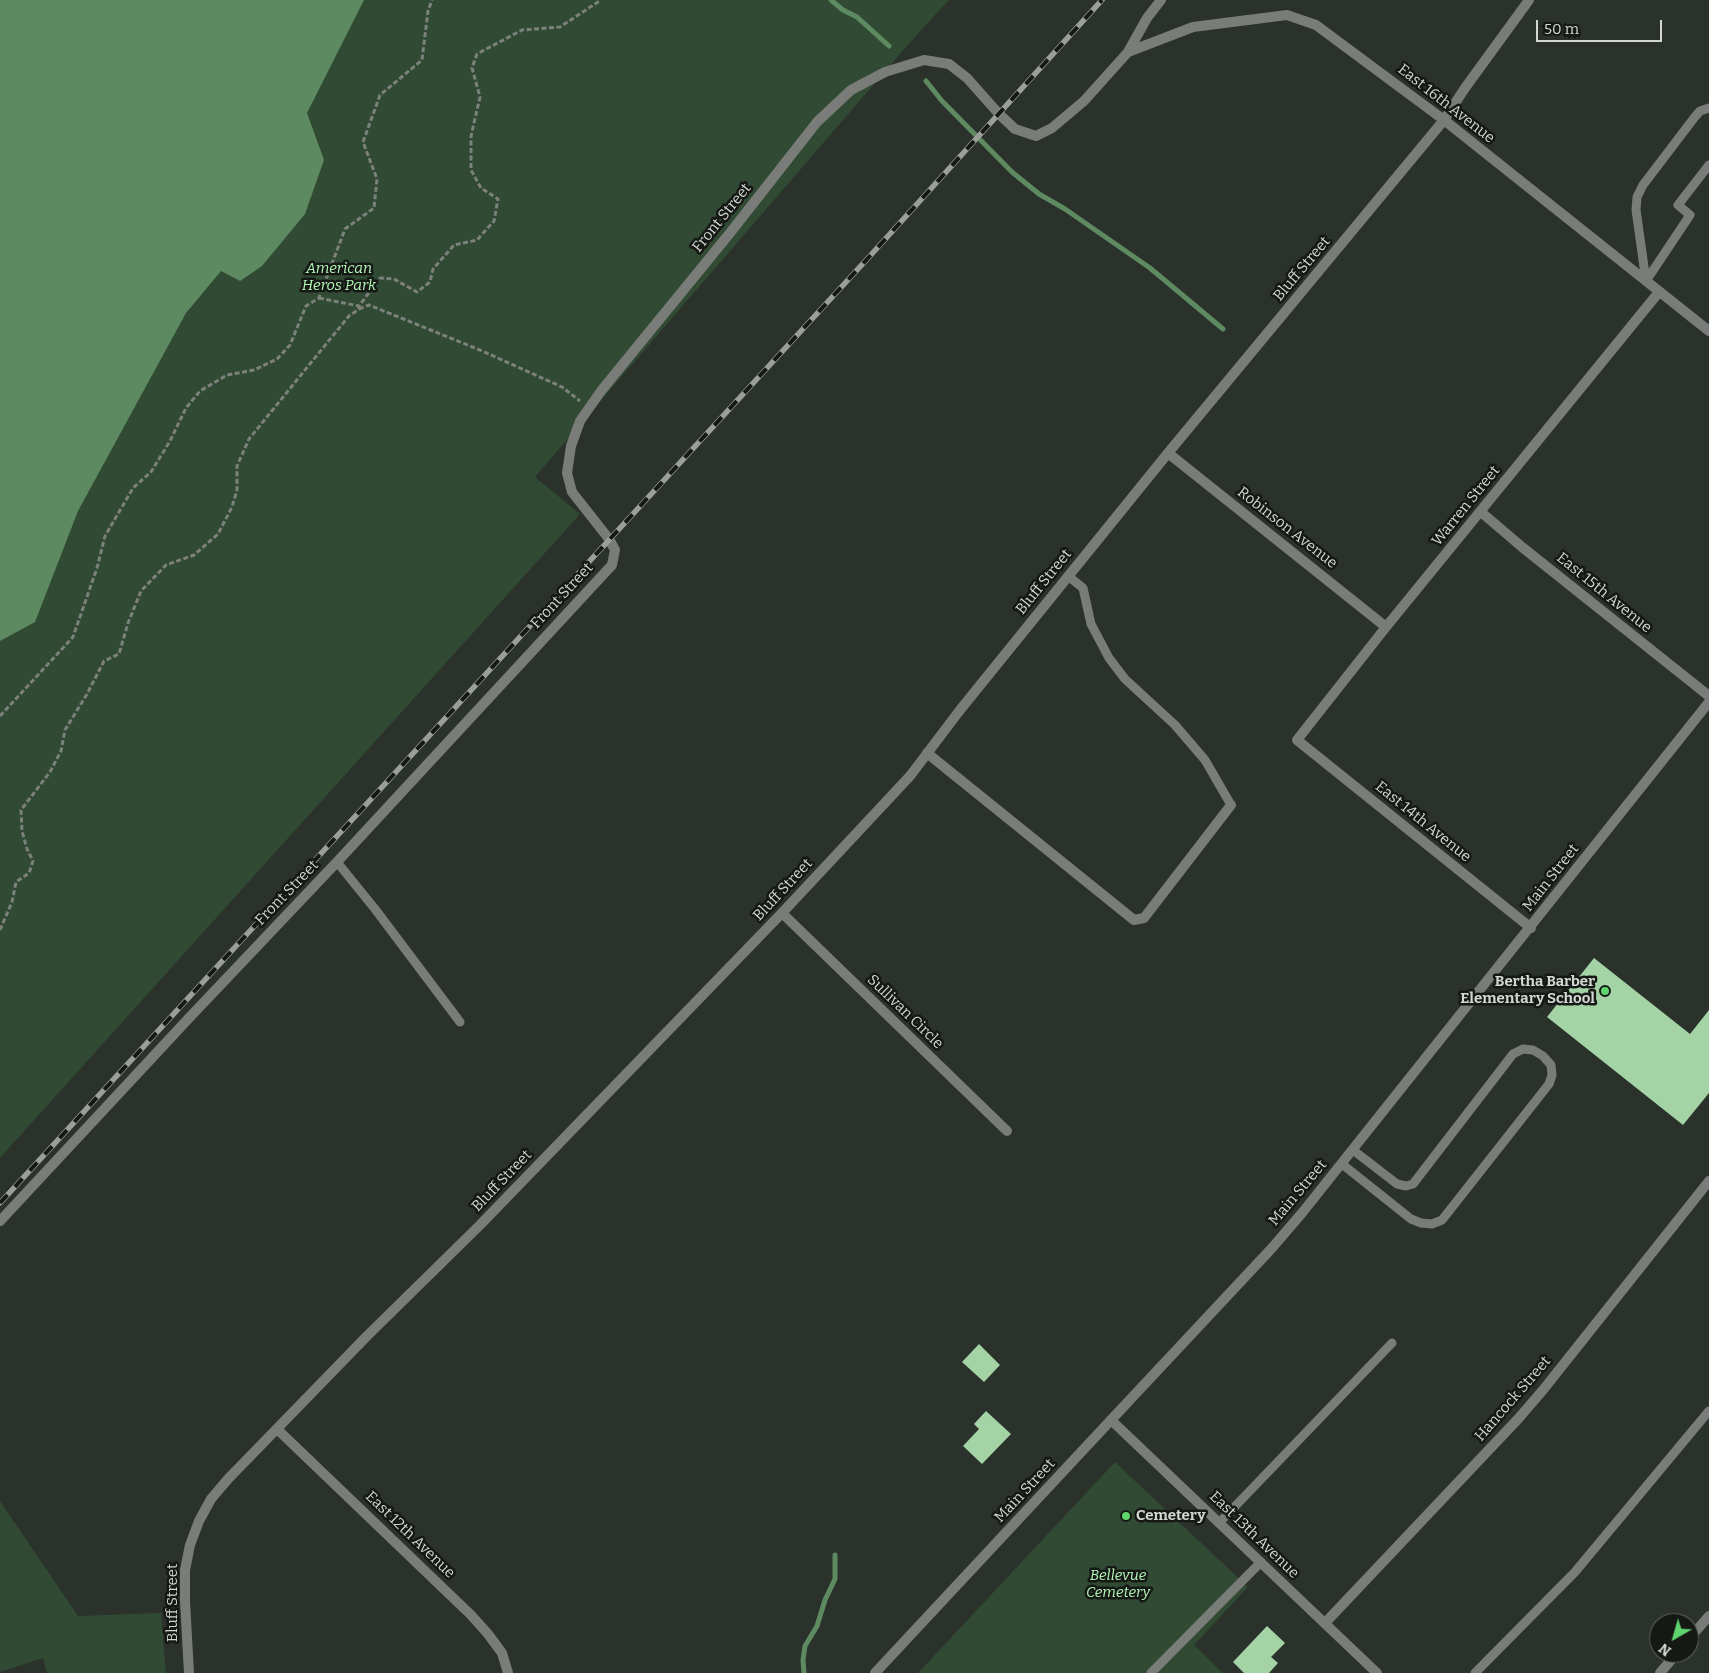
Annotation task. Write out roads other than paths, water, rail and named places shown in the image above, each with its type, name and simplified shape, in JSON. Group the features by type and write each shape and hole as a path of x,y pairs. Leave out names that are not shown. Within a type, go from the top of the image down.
{"street":[{"path":"1128,52 1147,18 1161,0"},
{"path":"1444,120 1525,1"},
{"name":"East 16th Avenue","path":"1128,52 1193,27 1287,16 1316,25 1444,120 1709,331"},
{"name":"Front Street","path":"0,1221 337,862 612,565 615,550 609,539 572,492 568,473 571,446 580,421 601,391 730,233 817,122 851,90 885,72 924,60 948,64 967,78 999,114 1016,129 1036,136 1052,128 1084,101 1128,52"},
{"name":"Bluff Street","path":"189,1673 185,1570 190,1545 198,1521 211,1499 228,1479 367,1336 487,1218 782,913 910,776 960,710 1168,453 1444,120"},
{"name":"Warren Street","path":"1297,740 1386,626 1482,512 1659,292"},
{"name":"Robinson Avenue","path":"1168,453 1386,626"},
{"name":"East 15th Avenue","path":"1482,512 1522,547 1709,696"},
{"name":"Main Street","path":"875,1673 1272,1248 1342,1164 1531,928 1709,702"},
{"name":"East 14th Avenue","path":"1297,740 1531,928"},
{"path":"927,753 1134,920 1144,918 1231,805"},
{"name":"Sullivan Circle","path":"782,913 1007,1132"},
{"name":"Hancock Street","path":"1325,1623 1518,1420 1709,1181"},
{"name":"East 13th Avenue","path":"1111,1420 1377,1673"},
{"name":"East 12th Avenue","path":"277,1429 471,1615 502,1653 508,1673"},
{"path":"1699,1628 1709,1616"},
{"path":"1660,1673 1668,1663"}],"lane":[{"path":"1646,281 1636,210 1637,197 1643,185 1694,118 1700,111 1709,108"},
{"path":"1646,281 1690,214 1678,205 1709,165"},
{"path":"1068,576 1082,588 1092,624 1109,658 1125,679 1175,725 1205,760 1231,805"},
{"path":"337,862 460,1022"},
{"path":"1342,1164 1411,1219 1421,1223 1432,1224 1442,1220 1549,1084 1552,1075 1551,1065 1543,1056 1533,1050 1523,1049 1513,1054 1413,1184 1406,1186 1397,1184 1353,1150"},
{"path":"1219,1522 1392,1343"},
{"path":"1475,1673 1575,1572 1709,1411"},
{"path":"1151,1673 1261,1562"}],"waterway":[{"path":"831,0 843,10 857,17 889,46"},
{"path":"926,81 942,101 1012,172 1039,194 1065,209 1150,268 1223,329"},
{"path":"804,1673 805,1646 817,1626 825,1600 835,1579 835,1555"}],"railway":[{"path":"0,1203 869,257 1102,0"}],"place":[{"name":"Bertha Barber Elementary School","path":"1605,991"},
{"name":"Cemetery","path":"1126,1516"}],"park label":[{"name":"American Heros Park","path":"339,278"},
{"name":"Bellevue Cemetery","path":"1118,1584"}]}
